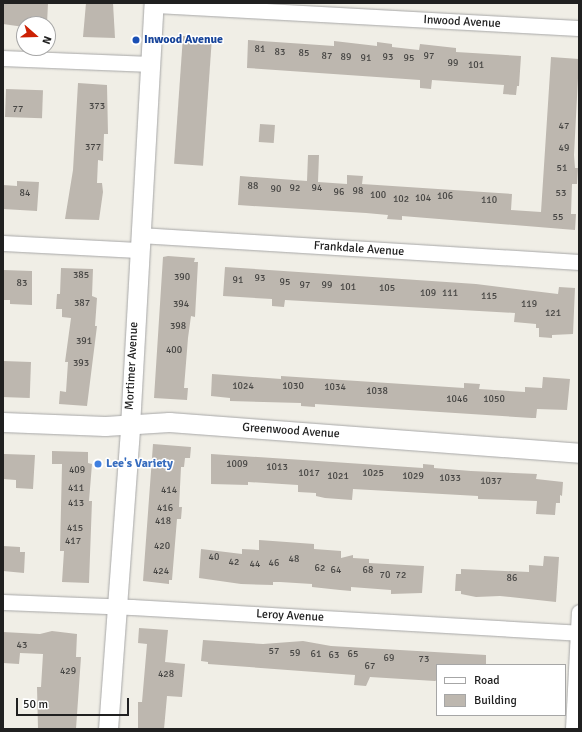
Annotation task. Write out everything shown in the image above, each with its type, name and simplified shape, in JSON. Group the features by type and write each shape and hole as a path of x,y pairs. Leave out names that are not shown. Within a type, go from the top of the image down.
{"street":[{"name":"Inwood Avenue","path":"154,4 579,28"},
{"name":"Mortimer Avenue","path":"108,729 130,426 139,242 154,4"},
{"path":"3,58 150,64"},
{"name":"Frankdale Avenue","path":"3,243 139,242 579,262"},
{"name":"Greenwood Avenue","path":"3,422 130,426 169,422 579,453"},
{"name":"Leroy Avenue","path":"3,602 117,606 578,633"},
{"path":"573,729 579,612"}],"building":[{"path":"3,3 48,3 47,16 16,16 16,26 3,24"},
{"path":"86,3 113,3 115,38 83,37"},
{"path":"183,36 212,38 203,166 174,164"},
{"path":"248,40 334,46 334,41 377,46 377,42 392,44 392,47 419,50 420,44 456,48 456,52 521,56 519,86 517,86 516,95 503,94 504,85 432,80 431,89 420,88 420,80 247,68"},
{"path":"551,57 579,59 574,155 575,168 578,168 577,184 572,184 571,214 576,214 575,230 402,216 402,220 387,219 388,215 238,205 240,176 307,181 308,155 319,155 318,182 347,184 347,175 363,176 362,184 512,194 511,210 541,212"},
{"path":"78,83 107,85 108,134 104,134 103,161 98,160 97,183 102,183 103,192 99,220 65,219 73,170"},
{"path":"6,89 43,90 42,118 5,117"},
{"path":"260,124 275,125 274,143 259,142"},
{"path":"17,181 39,182 37,211 3,209 3,185 17,186"},
{"path":"163,257 195,258 194,262 198,262 195,317 191,316 184,388 188,388 187,400 154,398"},
{"path":"225,267 476,284 558,294 559,287 575,288 573,334 552,335 552,338 539,337 539,328 536,328 536,324 514,322 515,313 285,300 284,307 272,306 272,299 223,296"},
{"path":"61,268 93,269 92,296 97,298 95,326 97,326 87,406 59,404 60,391 66,392 68,362 65,362 71,318 62,317 62,309 56,309 57,294 60,294"},
{"path":"3,270 32,271 32,305 10,304 10,300 3,300"},
{"path":"3,361 31,362 30,398 3,397"},
{"path":"212,374 281,379 281,376 464,388 464,383 480,384 479,389 525,392 525,387 542,388 543,377 570,379 567,410 537,409 536,418 532,418 315,404 315,407 301,406 301,403 230,401 230,398 211,396"},
{"path":"153,444 191,447 190,458 185,458 184,467 181,467 179,507 182,507 181,519 177,519 172,580 169,580 169,584 143,581"},
{"path":"52,451 88,452 88,463 92,464 89,501 92,501 89,583 62,582 64,551 60,551 62,464 52,464"},
{"path":"4,454 35,455 33,489 16,488 16,480 3,479"},
{"path":"211,454 423,468 423,464 434,465 434,468 537,474 536,479 563,482 562,496 560,495 560,503 556,503 555,515 536,514 537,501 478,499 478,496 353,489 352,500 325,498 316,496 316,493 298,492 298,485 248,482 248,485 211,484"},
{"path":"259,540 314,544 314,549 341,551 341,558 353,555 353,558 369,559 369,563 424,566 422,593 391,594 391,590 351,587 351,591 312,587 312,584 280,582 273,582 273,585 241,584 199,578 201,549 242,554 242,549 259,550"},
{"path":"3,546 20,547 20,552 25,552 24,573 3,571"},
{"path":"544,556 559,557 556,602 500,596 476,597 461,594 461,591 455,591 456,574 461,574 461,569 529,572 529,565 543,566"},
{"path":"139,628 168,630 165,662 185,664 182,697 167,696 164,729 138,729 138,702 142,702 147,644 138,643"},
{"path":"52,631 77,634 76,657 81,657 76,729 38,729 37,687 41,687 43,654 20,653 19,664 3,663 3,632 40,634"},
{"path":"203,640 263,644 303,641 331,646 486,655 486,664 436,664 435,681 370,677 366,686 354,685 355,675 208,664 208,662 201,661"}],"place":[{"name":"Inwood Avenue","path":"136,40"},
{"name":"Lee's Variety","path":"98,464"}]}
